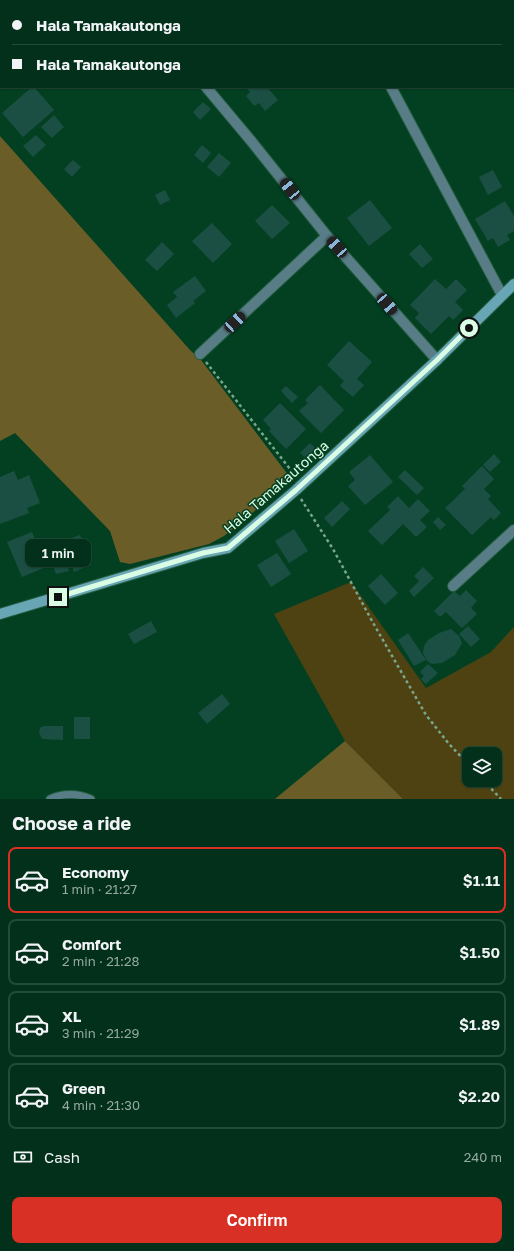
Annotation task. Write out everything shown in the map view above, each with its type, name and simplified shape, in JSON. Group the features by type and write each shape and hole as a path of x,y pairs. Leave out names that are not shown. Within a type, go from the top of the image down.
{"street":[{"path":"207,88 327,236 437,360"},
{"path":"392,88 502,295"},
{"path":"200,354 327,236"},
{"name":"Hala Tamakautonga","path":"0,614 203,553 228,548 296,490 437,360 514,284"},
{"path":"453,586 514,530"}],"lane":[{"path":"50,799 56,796 72,794 91,799"}],"path":[{"path":"200,354 290,469 296,490 333,550 426,715 462,758"},
{"path":"490,787 501,799"}],"shaded area":[{"path":"0,136 190,350 201,360 292,480 224,536 209,544 130,564 120,562 110,531 15,433 0,441"},
{"path":"351,582 426,688 491,652 514,627 514,799 403,799 345,741 274,614"},
{"path":"345,741 403,799 275,799"}],"building":[{"path":"31,88 35,88 54,110 23,137 2,113"},
{"path":"247,88 268,88 278,100 265,111 259,103 254,106 246,96 250,92"},
{"path":"203,102 211,109 200,120 193,112"},
{"path":"54,115 64,127 52,138 41,127"},
{"path":"36,135 46,145 33,157 23,146"},
{"path":"202,145 211,153 203,163 194,155"},
{"path":"219,153 231,163 219,177 207,167"},
{"path":"73,160 81,167 72,177 64,169"},
{"path":"493,170 502,187 488,195 479,177"},
{"path":"165,190 170,200 160,205 155,195"},
{"path":"370,200 392,228 369,246 347,218"},
{"path":"505,201 514,216 514,231 507,235 510,240 498,247 493,238 488,241 475,219"},
{"path":"272,205 290,223 272,239 255,221"},
{"path":"212,223 232,244 213,263 192,241"},
{"path":"162,242 174,254 157,271 145,260"},
{"path":"420,244 433,259 422,268 409,254"},
{"path":"195,276 206,291 193,301 195,303 176,318 167,305 177,297 173,292"},
{"path":"435,279 446,289 456,279 467,290 455,302 463,310 453,320 449,316 431,334 415,318 419,313 410,305"},
{"path":"349,341 372,362 357,379 364,385 353,397 340,386 344,381 327,365"},
{"path":"320,385 344,410 321,433 299,411 308,403 305,400"},
{"path":"286,386 298,397 292,403 281,391"},
{"path":"280,403 306,429 286,449 269,431 271,429 263,420"},
{"path":"310,443 317,450 308,460 300,453"},
{"path":"494,454 501,462 490,472 483,465"},
{"path":"370,455 393,482 365,505 348,486 355,480 349,472"},
{"path":"482,466 494,479 484,489 491,496 488,499 501,513 494,520 491,517 472,535 445,508 465,489 462,486"},
{"path":"405,470 424,488 417,495 398,477"},
{"path":"14,471 18,480 29,475 40,503 27,508 29,513 0,524 0,477"},
{"path":"398,496 409,508 418,499 430,511 420,520 427,527 416,537 403,524 382,545 368,531 390,510 387,507"},
{"path":"342,501 350,509 332,527 324,518"},
{"path":"438,517 446,525 440,530 433,522"},
{"path":"294,529 308,551 289,563 275,541"},
{"path":"32,532 46,567 22,577 7,542"},
{"path":"80,535 91,565 74,572 63,541"},
{"path":"277,553 291,574 271,587 257,565"},
{"path":"64,555 69,571 56,574 51,559"},
{"path":"423,567 434,578 414,597 409,591 419,581 414,576"},
{"path":"381,574 398,593 385,605 368,586"},
{"path":"466,590 477,601 471,608 477,614 462,628 446,612 440,617 434,611 454,591 460,596"},
{"path":"151,621 157,632 134,644 128,634"},
{"path":"468,626 480,639 471,647 459,634"},
{"path":"451,629 459,636 462,643 455,655 442,663 432,664 427,661 423,653 424,646 428,640 439,633"},
{"path":"408,633 426,660 414,666 398,640"},
{"path":"428,664 438,673 426,684 421,679 424,676 420,672"},
{"path":"222,694 230,704 207,724 198,713"},
{"path":"74,717 90,717 90,739 74,739"},
{"path":"44,726 63,726 63,740 42,739 39,732 40,728"}],"route":[{"path":"58,597 203,553 228,548 296,490 437,360 469,328"}]}
